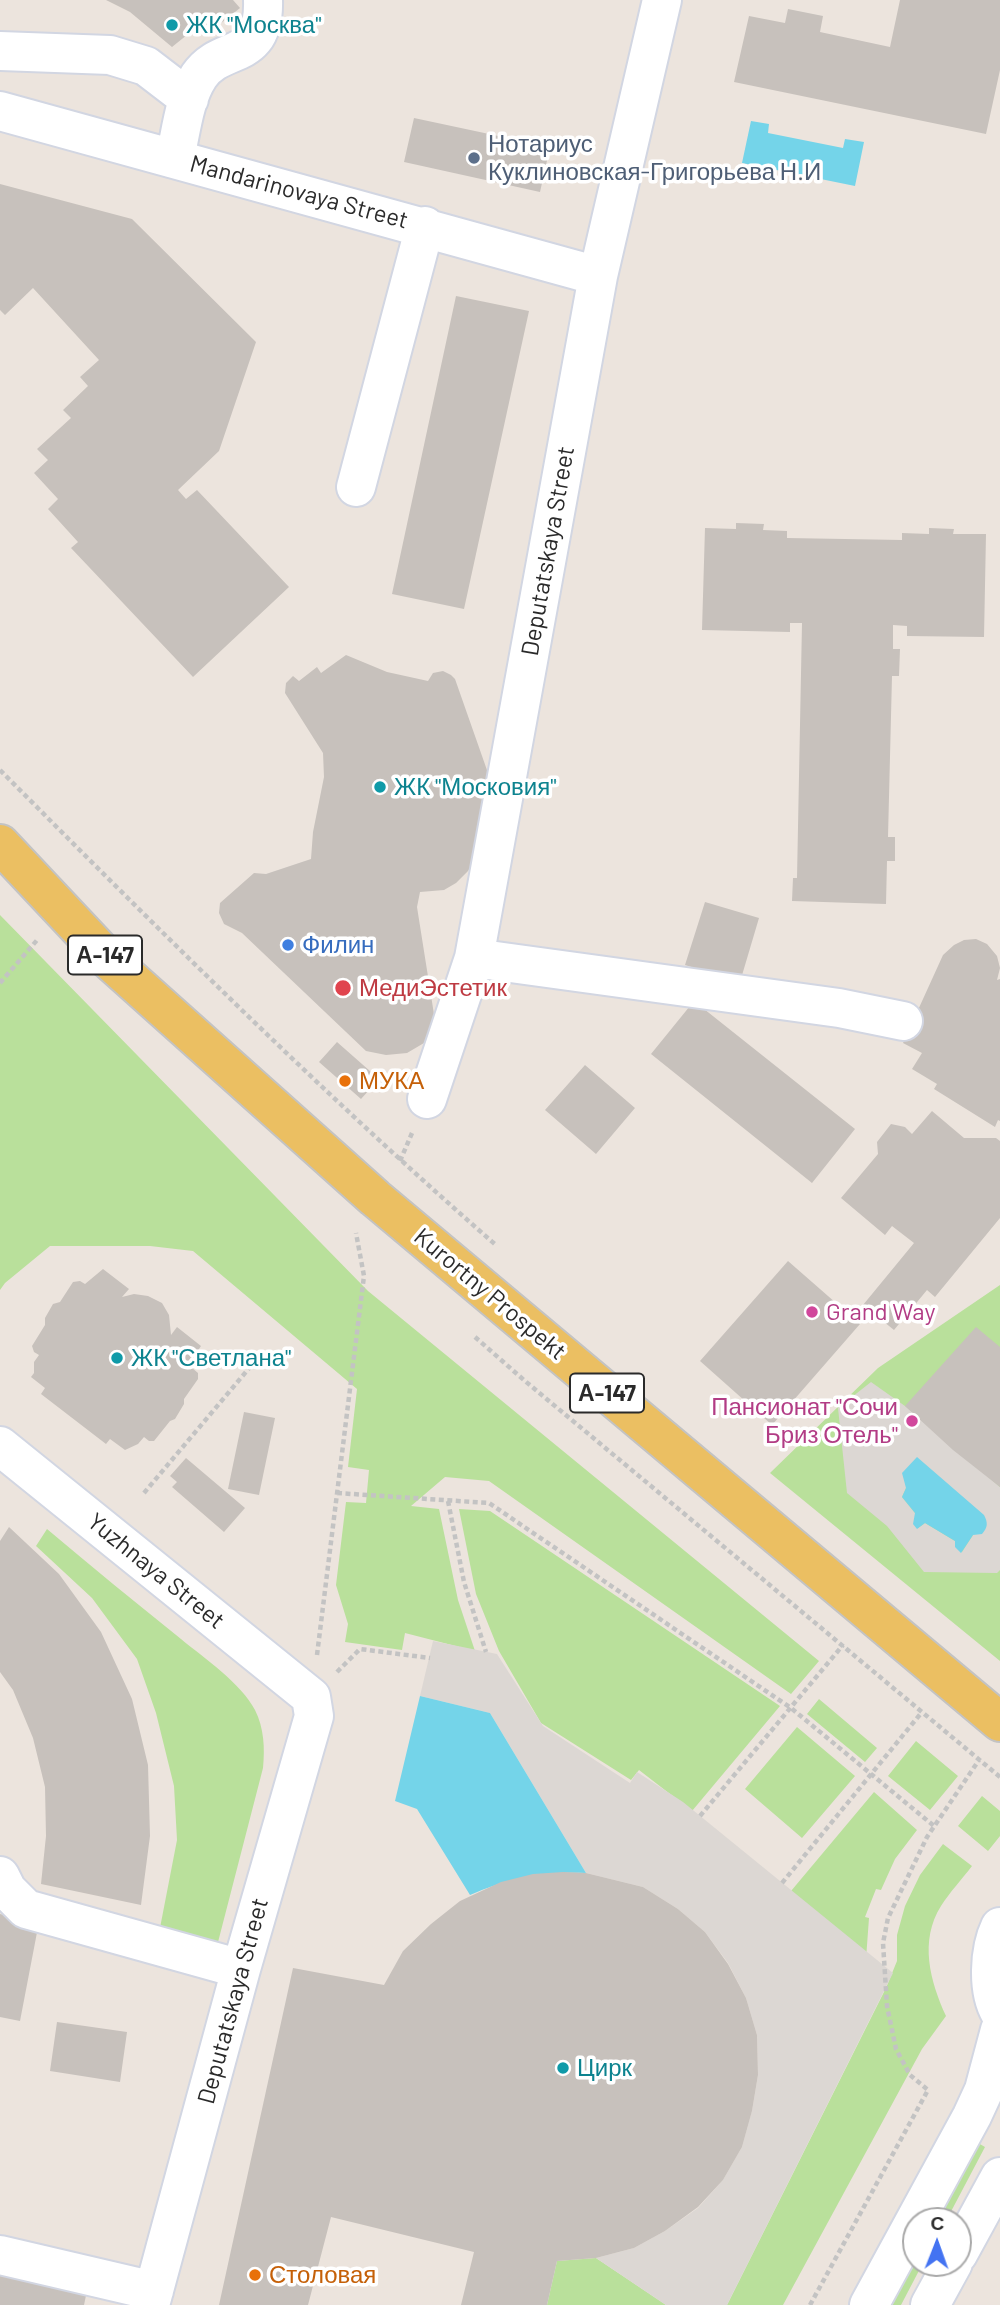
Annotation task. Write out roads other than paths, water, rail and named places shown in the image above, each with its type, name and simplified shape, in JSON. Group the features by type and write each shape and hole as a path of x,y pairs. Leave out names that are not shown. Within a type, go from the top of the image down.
{"main road":[{"name":"Kurortny Prospekt","path":"0,844 109,960 375,1198 1000,1722"}],"street":[{"path":"175,159 189,99 199,76 214,62 247,47 258,31 263,0"},
{"name":"Deputatskaya Street","path":"427,1099 474,958 598,276 662,0"},
{"path":"0,51 110,55 146,66 189,99"},
{"name":"Mandarinovaya Street","path":"0,111 425,226 598,276"},
{"path":"356,487 425,226"},
{"path":"474,958 839,1008 902,1021"},
{"name":"Yuzhnaya Street","path":"3,1455 311,1697"},
{"name":"Deputatskaya Street","path":"152,2298 314,1716 311,1697"},
{"path":"0,1876 7,1890 26,1909 242,1969"},
{"path":"1000,1927 990,1971 994,2003 1000,2013"},
{"path":"869,2305 972,2116 984,2090 1000,2030"},
{"path":"972,2229 1000,2178"},
{"path":"0,2255 152,2298"},
{"path":"930,2305 945,2277"}],"water":[{"path":"751,121 769,124 768,133 843,148 845,139 864,142 855,186 742,163"},
{"path":"917,1457 984,1515 987,1525 984,1532 973,1535 961,1553 955,1547 955,1541 925,1523 917,1529 913,1524 915,1513 902,1497 906,1488 902,1473"},
{"path":"420,1696 490,1713 586,1873 526,1877 470,1895 417,1809 395,1801"}],"place":[{"name":"ЖК \"Москва\"","path":"172,25"},
{"name":"Нотариус Куклиновская-Григорьева Н.И","path":"474,158"},
{"name":"ЖК \"Московия\"","path":"380,787"},
{"name":"Филин","path":"288,945"},
{"name":"МедиЭстетик","path":"343,988"},
{"name":"МУКА","path":"345,1081"},
{"name":"Grand Way","path":"812,1312"},
{"name":"ЖК \"Светлана\"","path":"117,1358"},
{"name":"Пансионат \"Сочи Бриз Отель\"","path":"912,1421"},
{"name":"Цирк","path":"563,2068"},
{"name":"Столовая","path":"255,2275"}]}
